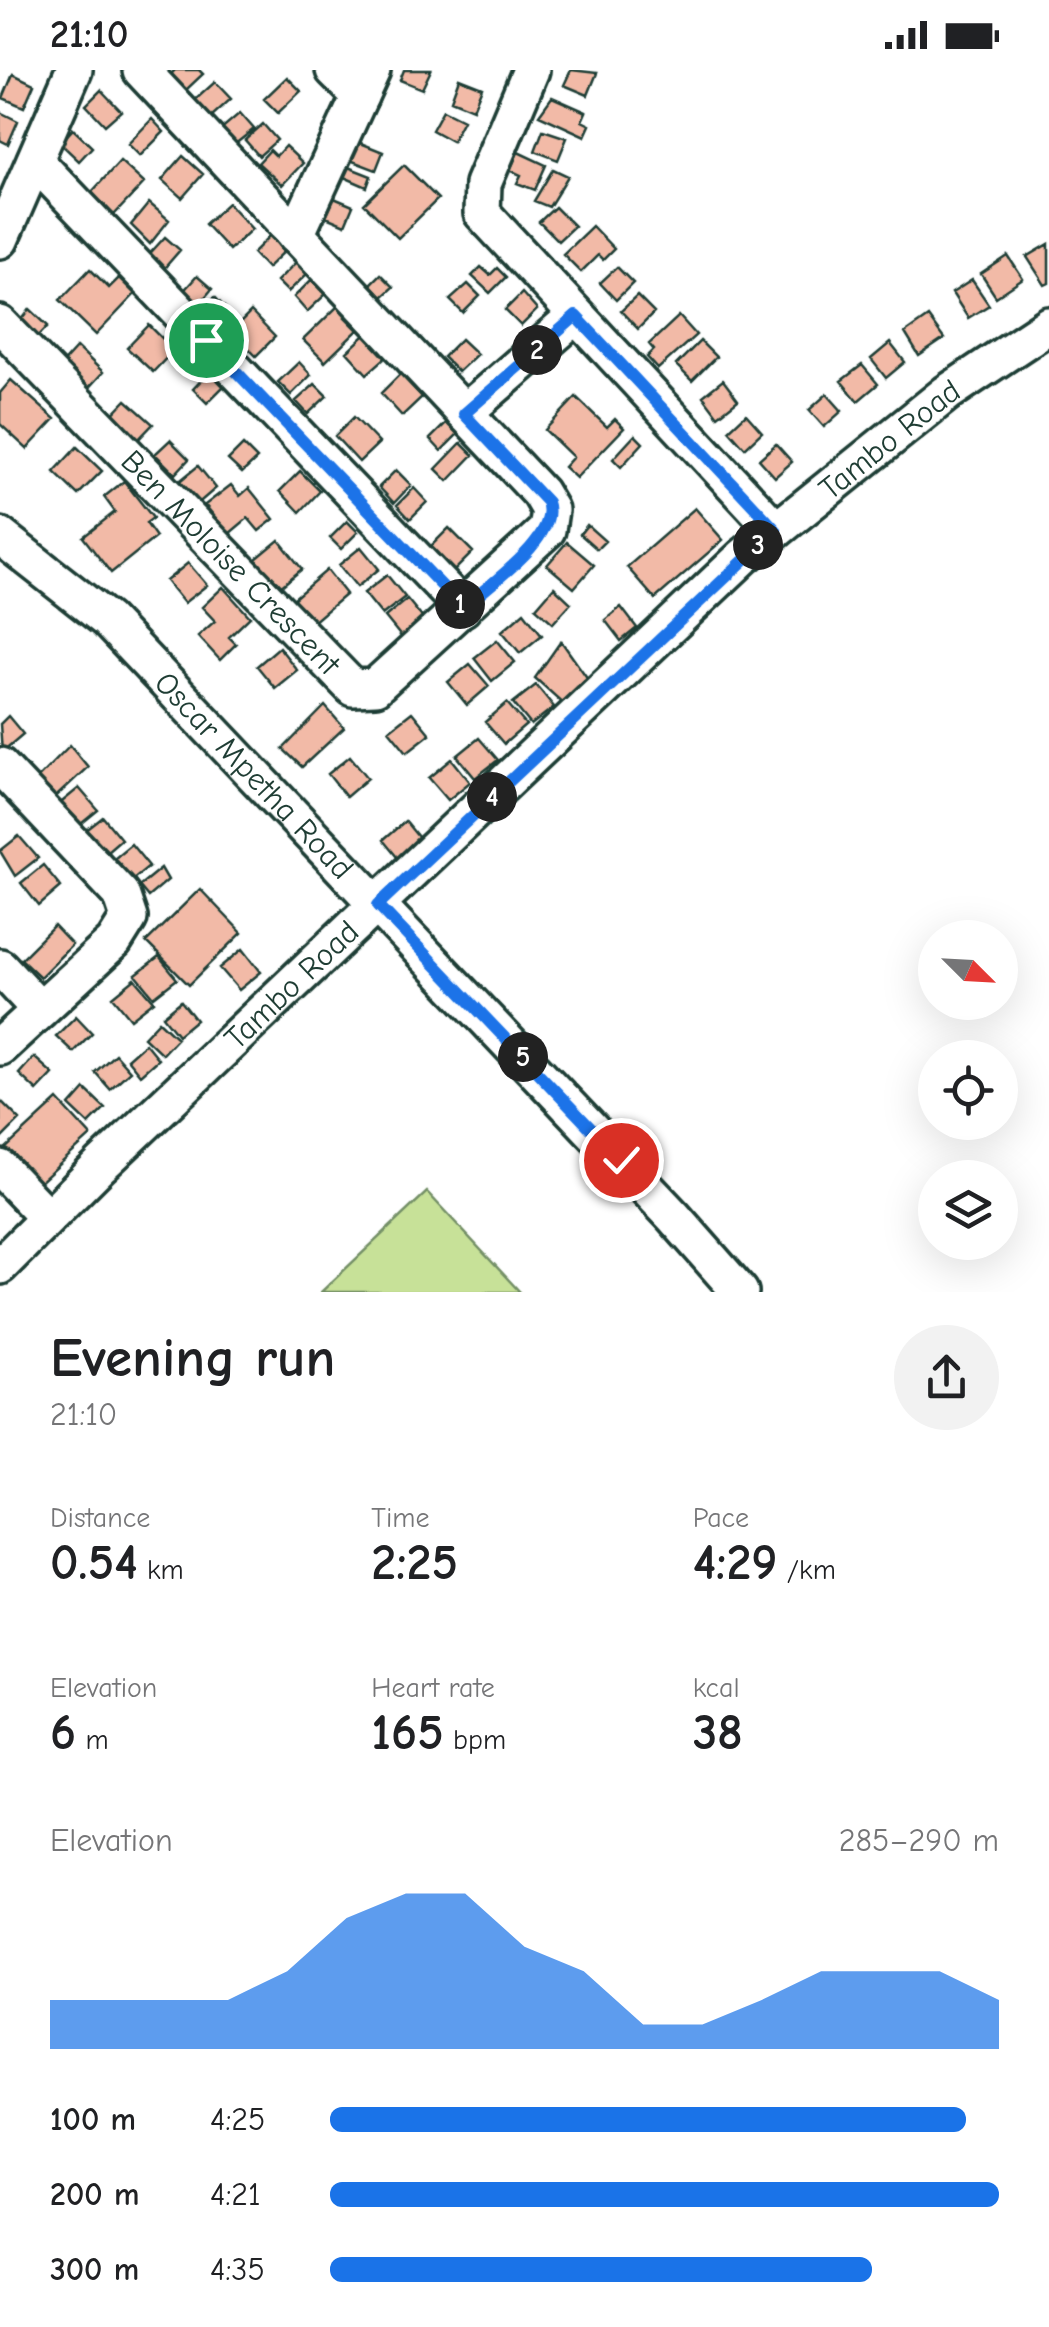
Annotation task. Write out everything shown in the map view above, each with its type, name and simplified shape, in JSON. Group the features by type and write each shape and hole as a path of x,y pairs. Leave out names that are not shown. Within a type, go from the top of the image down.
{"street":[{"path":"0,240 74,70"},
{"name":"Ben Moloise Crescent","path":"0,324 344,683 359,690 375,687 540,538 550,519 547,502 140,70"},
{"path":"296,235 366,83 334,70"},
{"path":"531,70 483,184 480,203 488,223 776,530"},
{"path":"35,161 463,608"},
{"path":"464,414 576,316"},
{"name":"Tambo Road","path":"0,1266 47,1217 776,530 947,392 1049,325"},
{"name":"Oscar Mpetha Road","path":"0,536 107,620 740,1292"},
{"path":"0,766 122,894 129,918 114,942 0,1047"},
{"path":"0,967 40,1010"},
{"path":"0,1168 47,1217"}],"green space":[{"path":"427,1192 520,1292 321,1292"}],"building":[{"path":"175,70 199,70 203,74 186,90 171,74"},
{"path":"404,70 431,70 422,89 400,80"},
{"path":"571,70 597,73 588,95 564,85"},
{"path":"13,74 34,84 24,107 3,98"},
{"path":"287,77 301,91 278,113 264,99"},
{"path":"459,78 482,87 473,109 451,100"},
{"path":"215,82 231,99 211,117 195,100"},
{"path":"101,90 121,111 105,125 86,105"},
{"path":"552,97 586,112 582,121 590,125 585,136 539,115"},
{"path":"443,110 463,120 452,141 432,130"},
{"path":"0,112 18,121 8,144 0,140"},
{"path":"240,113 254,129 234,145 220,130"},
{"path":"152,119 164,132 140,156 128,144"},
{"path":"263,124 277,140 259,156 245,140"},
{"path":"73,129 92,147 79,161 60,143"},
{"path":"543,130 567,138 558,160 535,151"},
{"path":"358,142 383,152 376,170 350,160"},
{"path":"285,146 303,163 282,185 258,163 270,150 276,156"},
{"path":"518,152 546,165 535,190 517,183 521,175 510,170"},
{"path":"183,156 203,174 182,198 162,180"},
{"path":"120,161 144,183 114,215 91,193"},
{"path":"404,165 438,199 398,238 364,204"},
{"path":"348,167 371,176 367,187 344,177"},
{"path":"553,169 568,176 549,207 534,201"},
{"path":"334,198 353,206 345,225 326,217"},
{"path":"149,203 169,220 150,244 131,225"},
{"path":"228,203 252,229 229,250 205,224"},
{"path":"555,207 574,226 558,241 539,222"},
{"path":"592,226 614,249 603,260 598,255 581,272 563,254"},
{"path":"271,235 286,250 267,268 253,253"},
{"path":"165,237 180,250 160,273 144,260"},
{"path":"1049,244 1049,283 1045,285 1027,257"},
{"path":"1008,256 1023,279 996,297 981,274"},
{"path":"296,262 307,274 288,292 277,281"},
{"path":"481,267 490,275 497,268 506,277 490,293 472,276"},
{"path":"617,267 633,283 616,300 600,283"},
{"path":"90,269 109,288 119,278 135,294 96,335 60,300"},
{"path":"380,274 393,287 382,297 370,284"},
{"path":"197,276 212,289 194,310 179,296"},
{"path":"312,279 326,294 307,312 294,297"},
{"path":"972,280 989,305 968,318 952,293"},
{"path":"468,284 480,296 463,313 450,300"},
{"path":"522,293 537,310 521,326 505,310"},
{"path":"637,296 654,313 638,329 621,311"},
{"path":"215,297 227,310 205,331 196,315"},
{"path":"342,302 351,311 345,317 358,330 325,362 303,340"},
{"path":"30,309 48,326 31,344 15,329"},
{"path":"251,312 275,337 256,356 232,331"},
{"path":"679,316 696,335 658,369 647,357 654,350 649,344"},
{"path":"928,317 944,339 919,356 905,333"},
{"path":"149,325 174,350 153,372 127,348"},
{"path":"365,335 375,346 382,340 393,351 367,374 347,352"},
{"path":"461,339 477,354 458,372 443,357"},
{"path":"700,341 716,357 692,381 676,365"},
{"path":"890,343 905,362 886,378 871,359"},
{"path":"77,347 103,372 83,394 57,369"},
{"path":"299,362 311,375 291,395 278,382"},
{"path":"862,365 878,384 858,401 841,381"},
{"path":"210,371 224,386 207,403 193,389"},
{"path":"400,374 422,397 402,416 381,393"},
{"path":"11,380 55,419 27,449 0,424 0,393"},
{"path":"723,380 738,400 718,416 703,396"},
{"path":"315,384 327,396 308,414 296,401"},
{"path":"827,394 842,411 824,427 809,410"},
{"path":"576,397 607,427 615,419 624,428 576,478 564,467 573,457 545,430"},
{"path":"126,400 153,424 133,445 106,421"},
{"path":"746,414 762,432 745,448 729,430"},
{"path":"354,417 379,443 359,462 335,436"},
{"path":"447,422 458,434 441,451 430,439"},
{"path":"635,435 643,443 621,467 613,459"},
{"path":"170,440 189,459 175,474 155,454"},
{"path":"461,443 473,455 448,481 436,469"},
{"path":"776,444 792,462 775,477 759,459"},
{"path":"243,445 257,459 242,473 228,460"},
{"path":"77,447 102,471 78,495 54,472"},
{"path":"198,466 216,488 194,507 176,484"},
{"path":"396,470 411,485 394,503 379,487"},
{"path":"300,471 320,491 300,512 280,491"},
{"path":"124,481 153,518 146,523 156,537 111,573 83,537 115,512 104,497"},
{"path":"231,485 240,496 249,488 274,519 259,531 248,518 229,534 205,505"},
{"path":"414,488 427,502 410,519 397,505"},
{"path":"695,508 723,540 655,599 627,567"},
{"path":"347,521 358,532 341,549 330,538"},
{"path":"587,525 605,541 597,549 580,534"},
{"path":"449,528 473,552 453,572 429,548"},
{"path":"279,540 302,569 279,588 256,559"},
{"path":"567,542 594,565 574,588 547,565"},
{"path":"361,547 379,569 357,587 339,565"},
{"path":"188,563 207,585 184,603 166,581"},
{"path":"327,570 346,594 312,623 286,605"},
{"path":"387,575 405,597 382,615 364,593"},
{"path":"223,587 250,617 229,637 236,644 220,660 198,636 215,621 202,607"},
{"path":"554,587 571,603 553,623 536,608"},
{"path":"407,599 425,621 403,639 385,617"},
{"path":"621,607 637,628 621,641 605,620"},
{"path":"524,612 542,635 520,653 502,631"},
{"path":"497,640 515,662 492,681 474,658"},
{"path":"561,641 588,679 566,706 535,678"},
{"path":"279,647 297,670 275,688 257,666"},
{"path":"470,664 489,686 467,705 448,682"},
{"path":"536,685 554,707 531,725 513,703"},
{"path":"507,703 526,725 504,744 485,722"},
{"path":"325,706 344,728 302,767 283,749"},
{"path":"412,712 430,734 407,752 389,730"},
{"path":"8,716 23,734 2,752 0,724"},
{"path":"479,738 498,760 475,778 457,756"},
{"path":"70,745 88,767 46,806 28,788"},
{"path":"350,756 368,778 346,797 328,774"},
{"path":"452,759 470,782 448,800 429,778"},
{"path":"79,788 98,810 76,828 57,806"},
{"path":"103,817 121,839 99,858 80,835"},
{"path":"405,821 423,843 401,862 383,840"},
{"path":"19,836 38,858 15,876 0,851"},
{"path":"131,844 149,866 127,884 109,862"},
{"path":"43,865 61,887 39,906 21,883"},
{"path":"161,868 168,880 148,897 139,886"},
{"path":"200,889 242,933 189,985 146,942"},
{"path":"54,926 72,945 40,977 21,959"},
{"path":"243,949 261,972 239,990 220,968"},
{"path":"159,957 177,979 154,997 136,975"},
{"path":"135,979 154,1001 131,1019 113,997"},
{"path":"181,1001 196,1020 178,1035 163,1016"},
{"path":"76,1016 92,1033 73,1052 56,1036"},
{"path":"159,1021 177,1038 162,1054 144,1037"},
{"path":"145,1043 158,1059 140,1075 127,1059"},
{"path":"115,1054 130,1071 110,1089 95,1072"},
{"path":"34,1057 53,1074 37,1091 19,1074"},
{"path":"85,1089 105,1108 89,1124 70,1106"},
{"path":"0,1100 20,1120 1,1139 0,1138"},
{"path":"58,1100 91,1136 37,1185 5,1149"}],"route":[{"path":"206,340 463,608 540,538 550,519 547,502 464,414 576,316 776,530 378,905 621,1160"}]}
